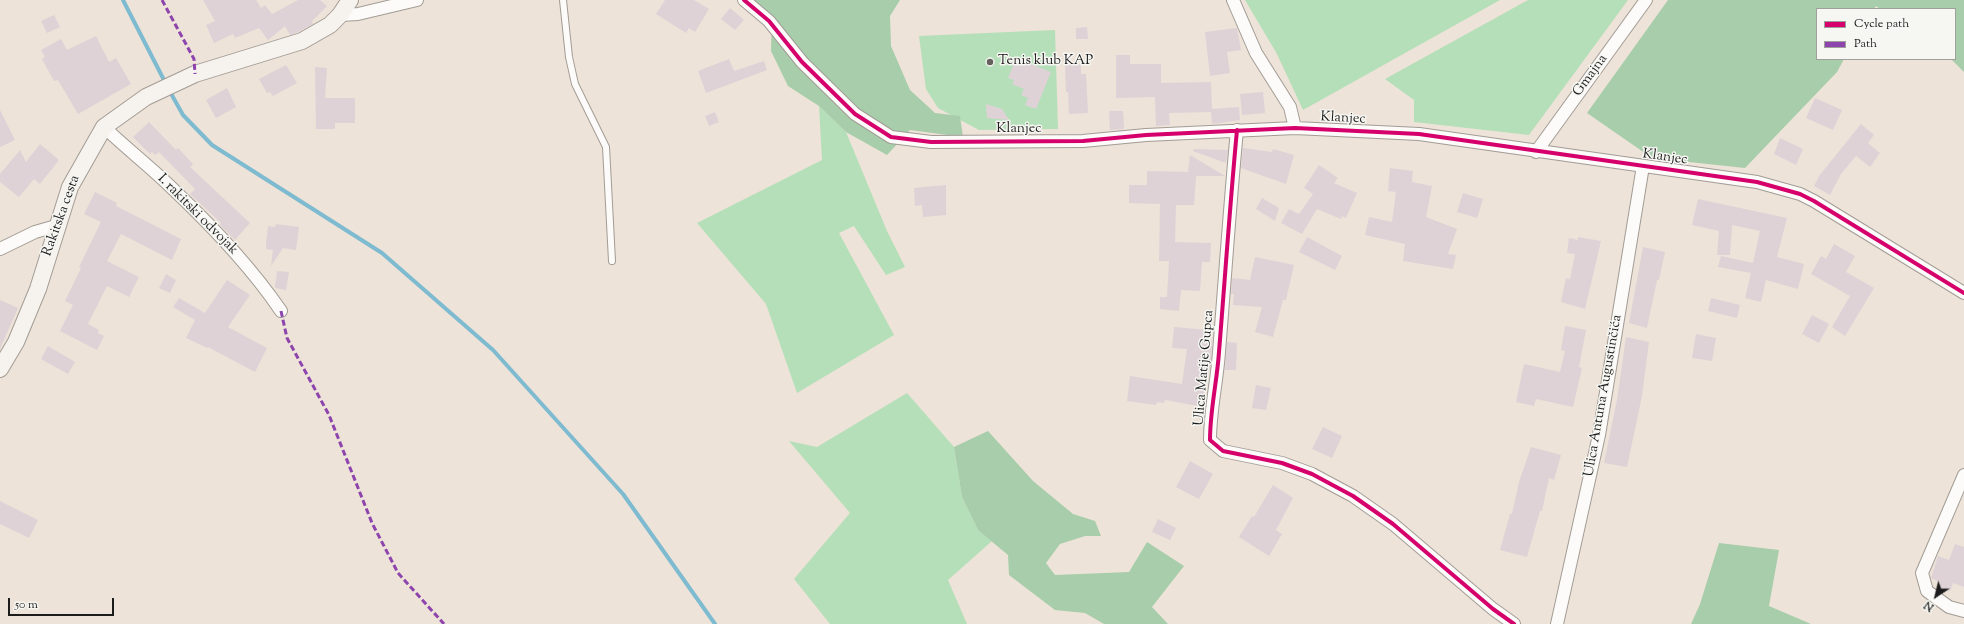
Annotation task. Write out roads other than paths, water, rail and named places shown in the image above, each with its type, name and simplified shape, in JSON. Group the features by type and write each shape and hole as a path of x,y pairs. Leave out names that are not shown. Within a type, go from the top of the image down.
{"main road":[{"name":"Rakitska cesta","path":"0,369 16,342 38,289 56,226 70,187 104,127 146,97 207,69 302,41 330,25 340,15 350,0"}],"street":[{"path":"340,15 358,14 417,0"},
{"name":"Klanjec","path":"744,0 769,21 802,62 854,114 891,137 931,142 1083,141 1237,130 1295,128 1418,134 1536,152 1757,182 1800,194 1814,201 1964,293"},
{"path":"1233,0 1256,53 1290,107 1295,128"},
{"name":"Gmajna","path":"1536,152 1646,0"},
{"name":"I. rakitski odvojak","path":"104,127 174,189 219,235 260,281 281,311"},
{"name":"Ulica Matije Gupca","path":"1237,130 1225,255 1219,354 1210,424 1210,440 1223,451 1282,464 1312,474 1353,496 1393,524 1493,609 1514,624"},
{"name":"Ulica Antuna Augustinčića","path":"1557,624 1599,435 1643,166"},
{"path":"0,248 35,232 56,226"},
{"path":"1964,475 1922,573 1927,591 1949,607 1964,611"}],"lane":[{"path":"563,0 568,57 575,84 606,147 612,261"}],"waterway":[{"path":"123,0 166,84"},
{"path":"169,90 183,115 212,145 382,253 493,350 623,494 715,624"}],"place":[{"name":"Tenis klub KAP","path":"990,62"}]}
